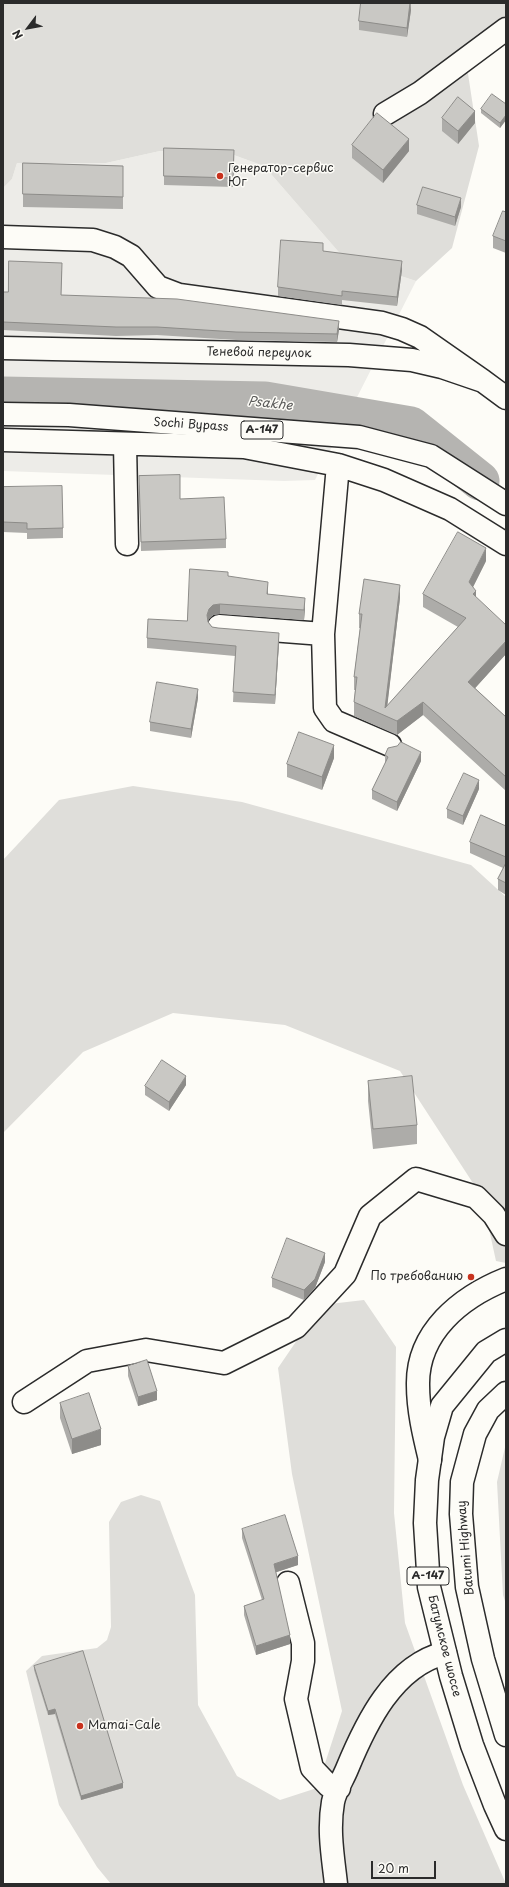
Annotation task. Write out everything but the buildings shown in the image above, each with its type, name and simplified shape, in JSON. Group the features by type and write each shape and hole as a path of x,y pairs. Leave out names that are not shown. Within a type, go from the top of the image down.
{"main road":[{"path":"385,114 420,93 506,29"},
{"path":"3,238 93,240 115,247 131,256 158,287 179,295 382,323 402,329 420,337 484,381"},
{"name":"Теневой переулок","path":"3,348 334,355 412,360 484,381 506,398"},
{"name":"Sochi Bypass","path":"3,414 69,415 359,438 431,456 506,504"},
{"path":"3,440 244,447 338,465 384,480 450,509 506,544"},
{"path":"125,444 127,544"},
{"path":"338,465 323,634 325,708 334,721 390,745"},
{"path":"219,626 323,634"},
{"path":"24,1402 87,1361 146,1350 224,1363 296,1327 345,1274 370,1216 416,1179 476,1197 494,1215 506,1234"},
{"path":"430,1460 420,1420 418,1383 422,1353 437,1327 451,1311 488,1286 506,1279"},
{"name":"Батумское шоссе","path":"506,1340 486,1352 442,1406 433,1436 425,1523 429,1587 445,1653 472,1745 506,1829"},
{"name":"Batumi Highway","path":"506,1393 488,1410 475,1434 462,1482 461,1514 467,1587 483,1659 506,1735"},
{"path":"288,1583 303,1643 303,1660 296,1699 312,1768 328,1786 339,1788"},
{"path":"336,1884 330,1831 333,1801 360,1739 390,1689 406,1674 430,1656 445,1653"}],"shaded area":[{"path":"3,3 506,3 506,38 465,54 479,146 452,248 416,281 343,257 264,166 231,154 160,151 106,163 17,163 12,179 3,188"},
{"path":"160,151 231,154 264,166 343,257 416,281 315,480 284,481 3,471 3,188 12,179 17,163 106,163"},
{"path":"133,786 242,802 471,865 506,897 506,1263 496,1261 482,1197 400,1071 285,1025 173,1013 83,1052 3,1133 3,860 59,800"},
{"path":"364,1300 396,1347 394,1513 405,1623 463,1785 506,1884 111,1884 97,1867 59,1805 26,1671 42,1656 97,1648 107,1640 111,1627 109,1522 121,1502 141,1495 160,1501 195,1595 198,1705 237,1776 280,1800 317,1788 342,1711 292,1474 278,1368 321,1305"},
{"path":"506,1443 506,1604 503,1595 497,1482"}],"waterway":[{"name":"Psakhe","path":"3,396 265,401 411,426 480,481"}],"place":[{"name":"Генератор-сервис Юг","path":"220,176"},
{"name":"По требованию","path":"471,1277"},
{"name":"Mamai-Cale","path":"80,1726"}]}
